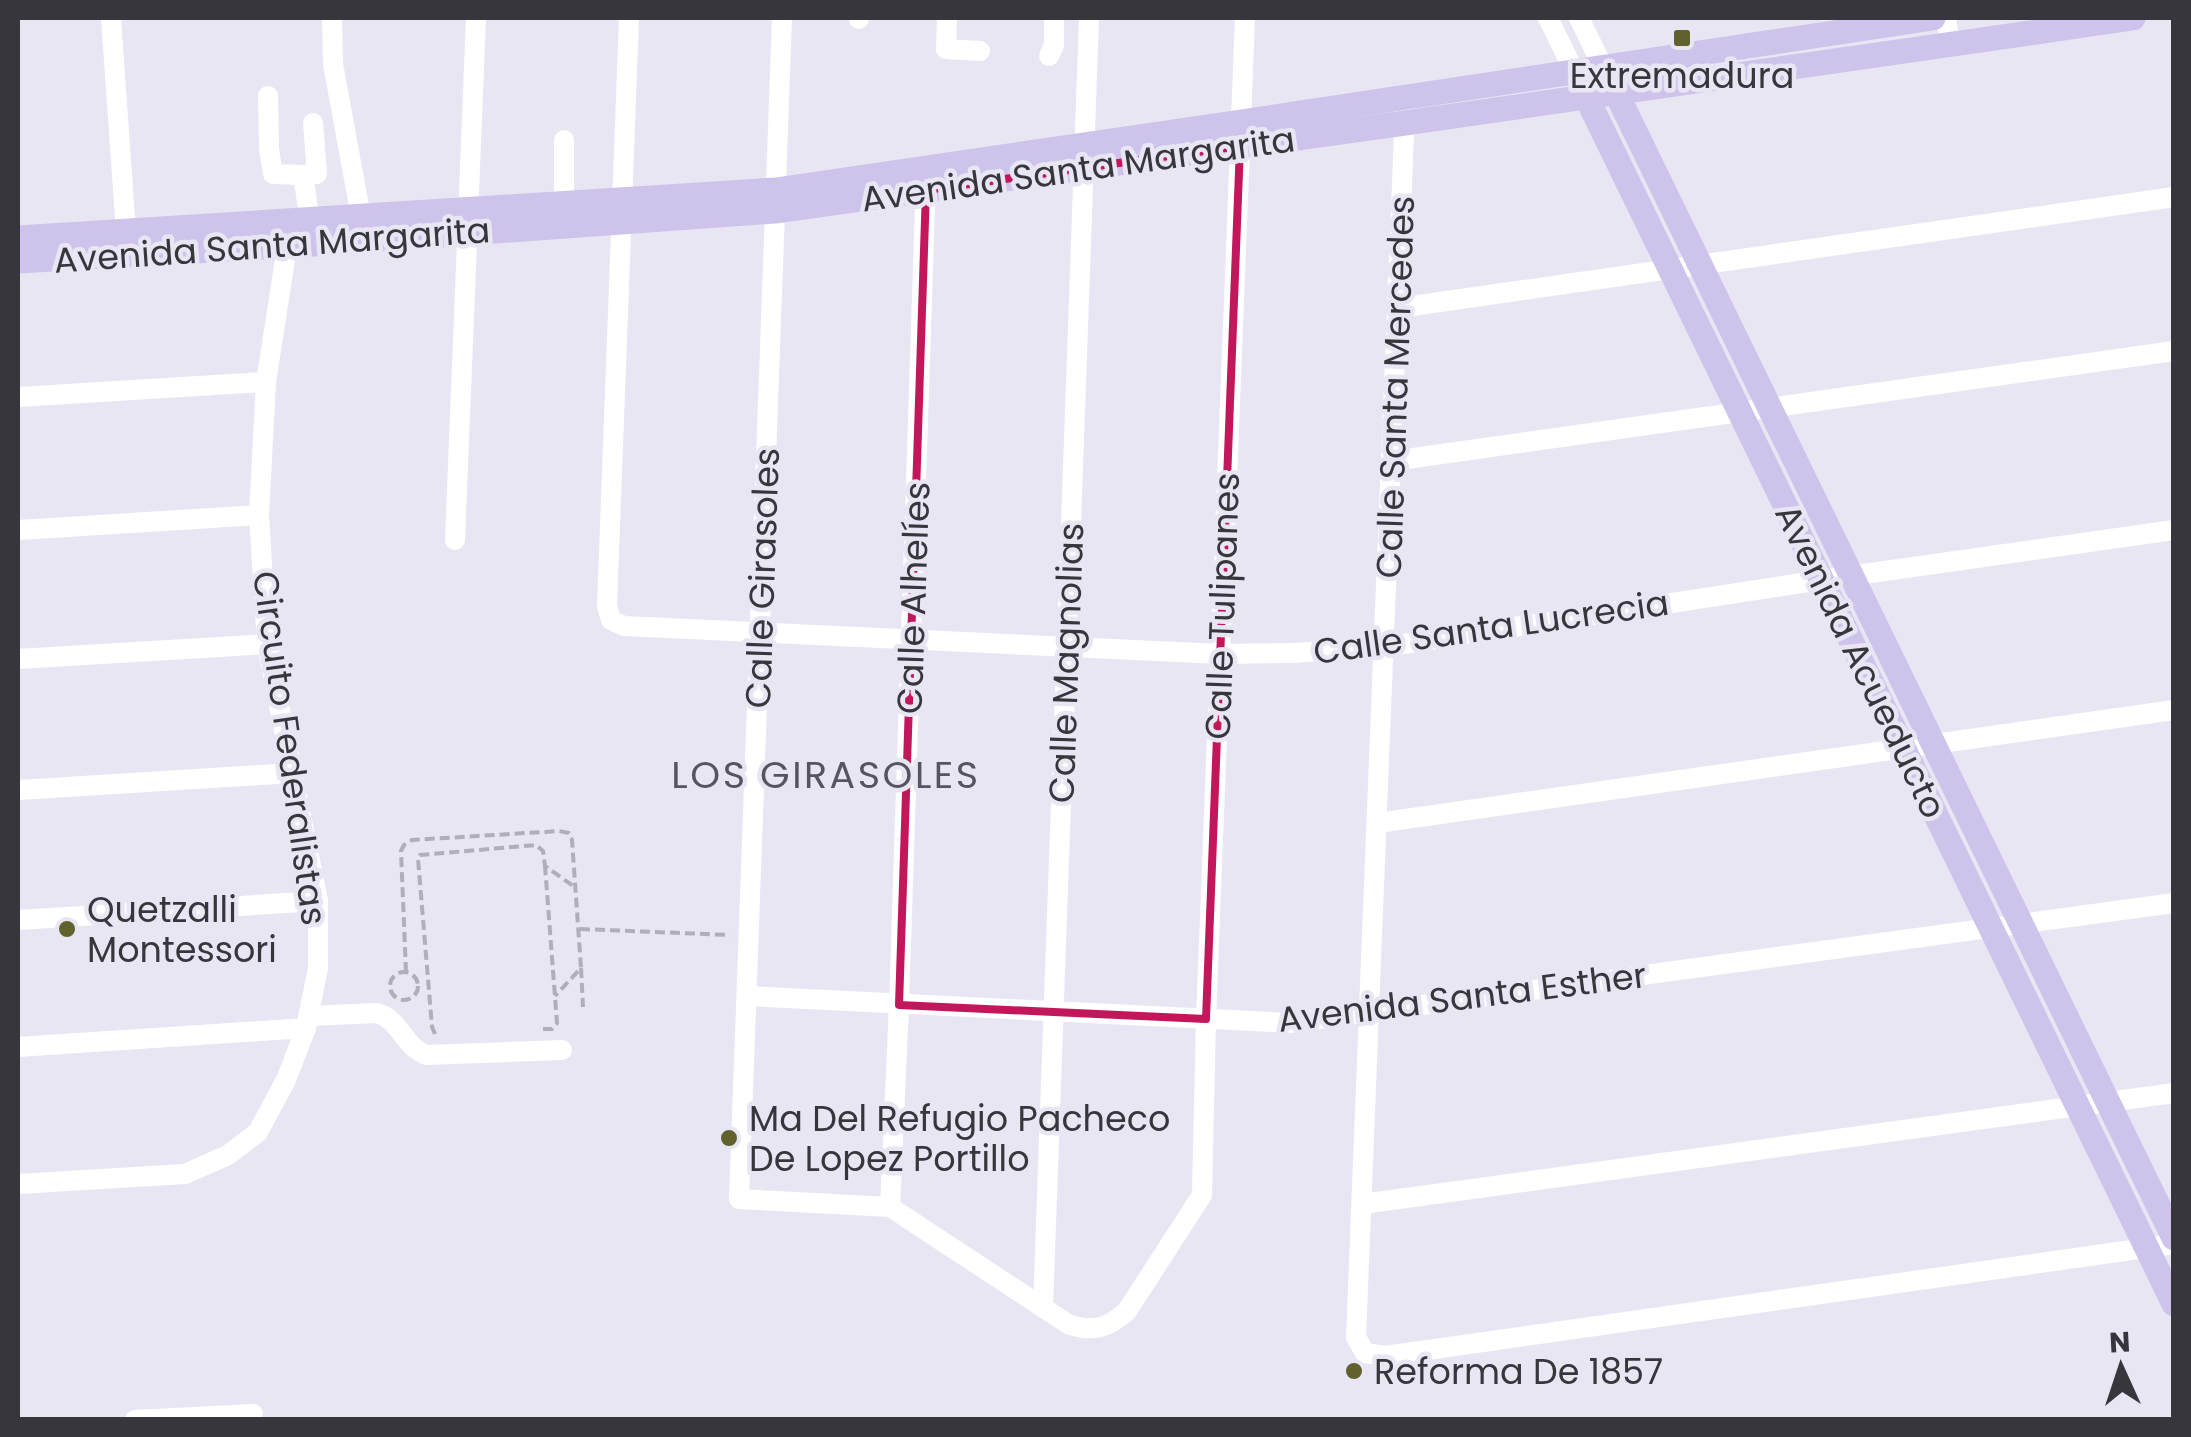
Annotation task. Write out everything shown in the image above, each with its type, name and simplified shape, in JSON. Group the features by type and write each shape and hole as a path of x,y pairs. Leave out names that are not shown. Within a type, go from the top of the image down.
{"main road":[{"name":"Avenida Santa Margarita","path":"18,238 468,222 775,200 1240,134 1405,123 2133,18"},
{"name":"Avenida Santa Margarita","path":"1240,134 1404,96 1907,19"},
{"name":"Avenida Acueducto","path":"1603,67 2174,1241"},
{"name":"Avenida Acueducto","path":"1574,71 2174,1304"},
{"name":"Avenida Santa Margarita","path":"18,262 295,230 361,218 468,222 564,204 621,211"}],"street":[{"path":"111,18 126,232"},
{"path":"332,18 333,64 361,218"},
{"path":"455,540 476,18"},
{"path":"621,211 629,18"},
{"name":"Calle Girasoles","path":"782,18 739,1199 890,1207"},
{"path":"947,18 946,50 980,51"},
{"path":"1049,56 1054,45 1054,18"},
{"name":"Calle Magnolias","path":"1043,1308 1089,18"},
{"name":"Calle Tulipanes","path":"1043,1308 1078,1328 1098,1330 1114,1323 1127,1311 1202,1194 1245,18"},
{"name":"Avenida Acueducto","path":"1548,18 1574,71"},
{"name":"Avenida Acueducto","path":"1579,18 1603,67"},
{"path":"1946,18 1950,44"},
{"path":"1907,19 1919,48"},
{"path":"268,96 273,174 316,174 313,123"},
{"name":"Calle Santa Mercedes","path":"1404,96 1356,1337 1366,1353 1385,1356 2146,1248"},
{"path":"564,140 564,204"},
{"name":"Circuito Federalistas","path":"18,1184 185,1174 228,1155 258,1132 286,1080 307,1022 318,968 318,901 267,644 259,515 266,382 303,175"},
{"name":"Calle Alhelíes","path":"890,1207 926,179"},
{"path":"1398,308 2174,198"},
{"name":"Calle Santa Lucrecia","path":"621,211 608,606 612,620 624,626 1220,654 1294,653 1384,647 2174,530"},
{"path":"1392,462 2174,351"},
{"path":"18,397 266,382"},
{"path":"18,530 259,515"},
{"path":"18,659 267,644"},
{"path":"1377,823 2174,710"},
{"path":"18,790 292,774"},
{"path":"18,920 318,901"},
{"name":"Avenida Santa Esther","path":"747,996 1290,1023 2174,903"},
{"path":"18,1048 376,1013 392,1020 413,1048 427,1055 562,1050"},
{"path":"1362,1204 2174,1093"},
{"path":"890,1207 1043,1308"},
{"path":"2146,1248 2174,1241"},
{"path":"135,1420 253,1414"}],"path":[{"path":"406,972 401,851 404,845 412,840 559,831 569,833 572,840 583,1007"},
{"path":"437,1036 432,1027 418,858 536,845 542,851 545,866 557,1023 555,1027 532,1030"},
{"path":"545,866 576,888"},
{"path":"580,929 749,936"},
{"path":"555,996 581,968"},
{"path":"406,972 415,976 416,994 399,1000 391,995 389,986 391,978 406,972"}],"highlighted area":[{"path":"1240,146 1206,1019 899,1005 926,190"}],"place":[{"name":"Extremadura","path":"1682,38"},
{"name":"Quetzalli Montessori","path":"67,929"},
{"name":"Ma Del Refugio Pacheco De Lopez Portillo","path":"729,1138"},
{"name":"Reforma De 1857","path":"1354,1371"}],"district":[{"name":"LOS GIRASOLES","path":"826,774"}]}
